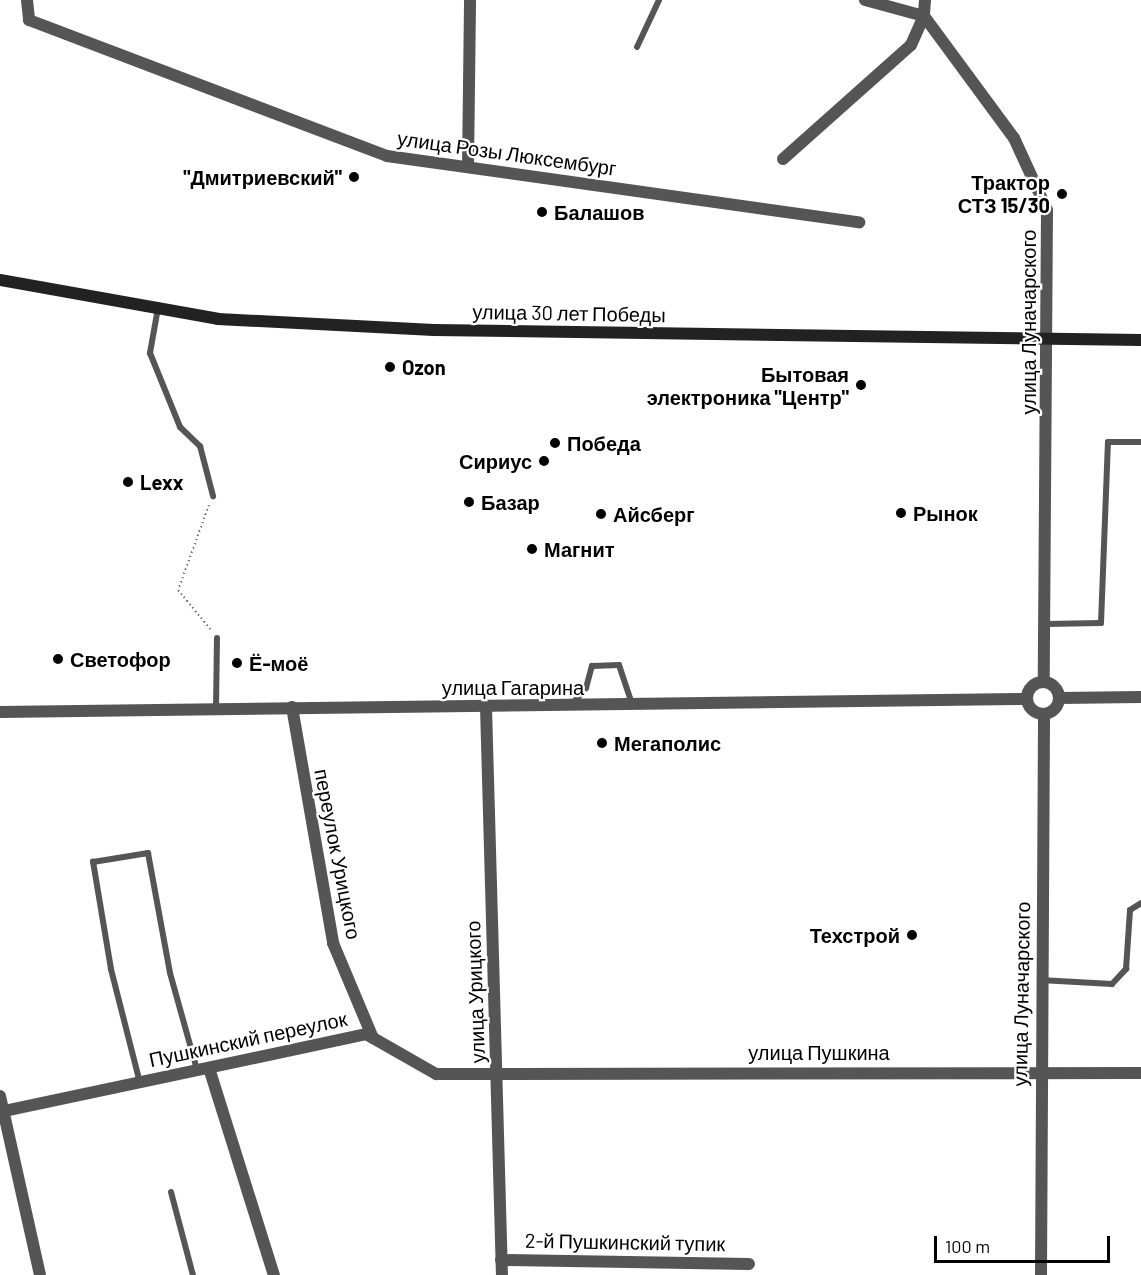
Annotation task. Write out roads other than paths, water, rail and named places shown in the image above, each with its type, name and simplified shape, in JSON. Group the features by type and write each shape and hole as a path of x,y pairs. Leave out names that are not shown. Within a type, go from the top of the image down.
{"main road":[{"name":"улица 30 лет Победы","path":"0,280 218,319 434,330 1141,340"}],"street":[{"name":"улица Розы Люксембург","path":"27,0 29,20 387,156 859,222"},
{"path":"468,167 470,0"},
{"path":"865,0 924,16"},
{"path":"783,159 911,45 924,16 925,0"},
{"name":"улица Луначарского","path":"924,16 1014,138 1047,210 1049,340 1044,681"},
{"path":"1059,699 1055,687 1044,681 1028,690 1026,699 1032,711 1044,714 1059,699 1141,697"},
{"name":"улица Гагарина","path":"0,712 292,707 633,707 1026,699"},
{"name":"переулок Урицкого","path":"292,707 333,943 374,1038"},
{"name":"улица Урицкого","path":"486,707 502,1275"},
{"name":"улица Луначарского","path":"1041,1275 1039,1071 1044,714"},
{"name":"Пушкинский переулок","path":"2,1112 366,1034 436,1074 496,1071"},
{"path":"203,1069 274,1275"},
{"name":"улица Пушкина","path":"496,1071 1141,1073"},
{"path":"0,1096 40,1275"},
{"name":"2-й Пушкинский тупик","path":"501,1260 749,1264"}],"lane":[{"path":"638,47 659,0"},
{"path":"158,308 150,353 180,427 200,446 213,496"},
{"path":"1046,624 1101,622 1108,442 1141,442"},
{"path":"216,708 217,638"},
{"path":"571,706 586,688 592,666 619,665 633,707"},
{"path":"140,1083 111,969 93,862 148,853 170,973 203,1069"},
{"path":"1040,980 1112,984 1126,969 1130,910 1141,903"},
{"path":"171,1192 193,1275"}],"place":[{"name":"\"Дмитриевский\"","path":"354,177"},
{"name":"Трактор СТЗ 15/30","path":"1062,194"},
{"name":"Балашов","path":"542,212"},
{"name":"Ozon","path":"390,367"},
{"name":"Бытовая электроника \"Центр\"","path":"861,385"},
{"name":"Победа","path":"555,443"},
{"name":"Сириус","path":"544,461"},
{"name":"Lexx","path":"128,482"},
{"name":"Базар","path":"469,502"},
{"name":"Рынок","path":"901,513"},
{"name":"Айсберг","path":"601,514"},
{"name":"Магнит","path":"532,549"},
{"name":"Светофор","path":"58,659"},
{"name":"Ё-моё","path":"237,663"},
{"name":"Мегаполис","path":"602,743"},
{"name":"Техстрой","path":"912,935"}]}
